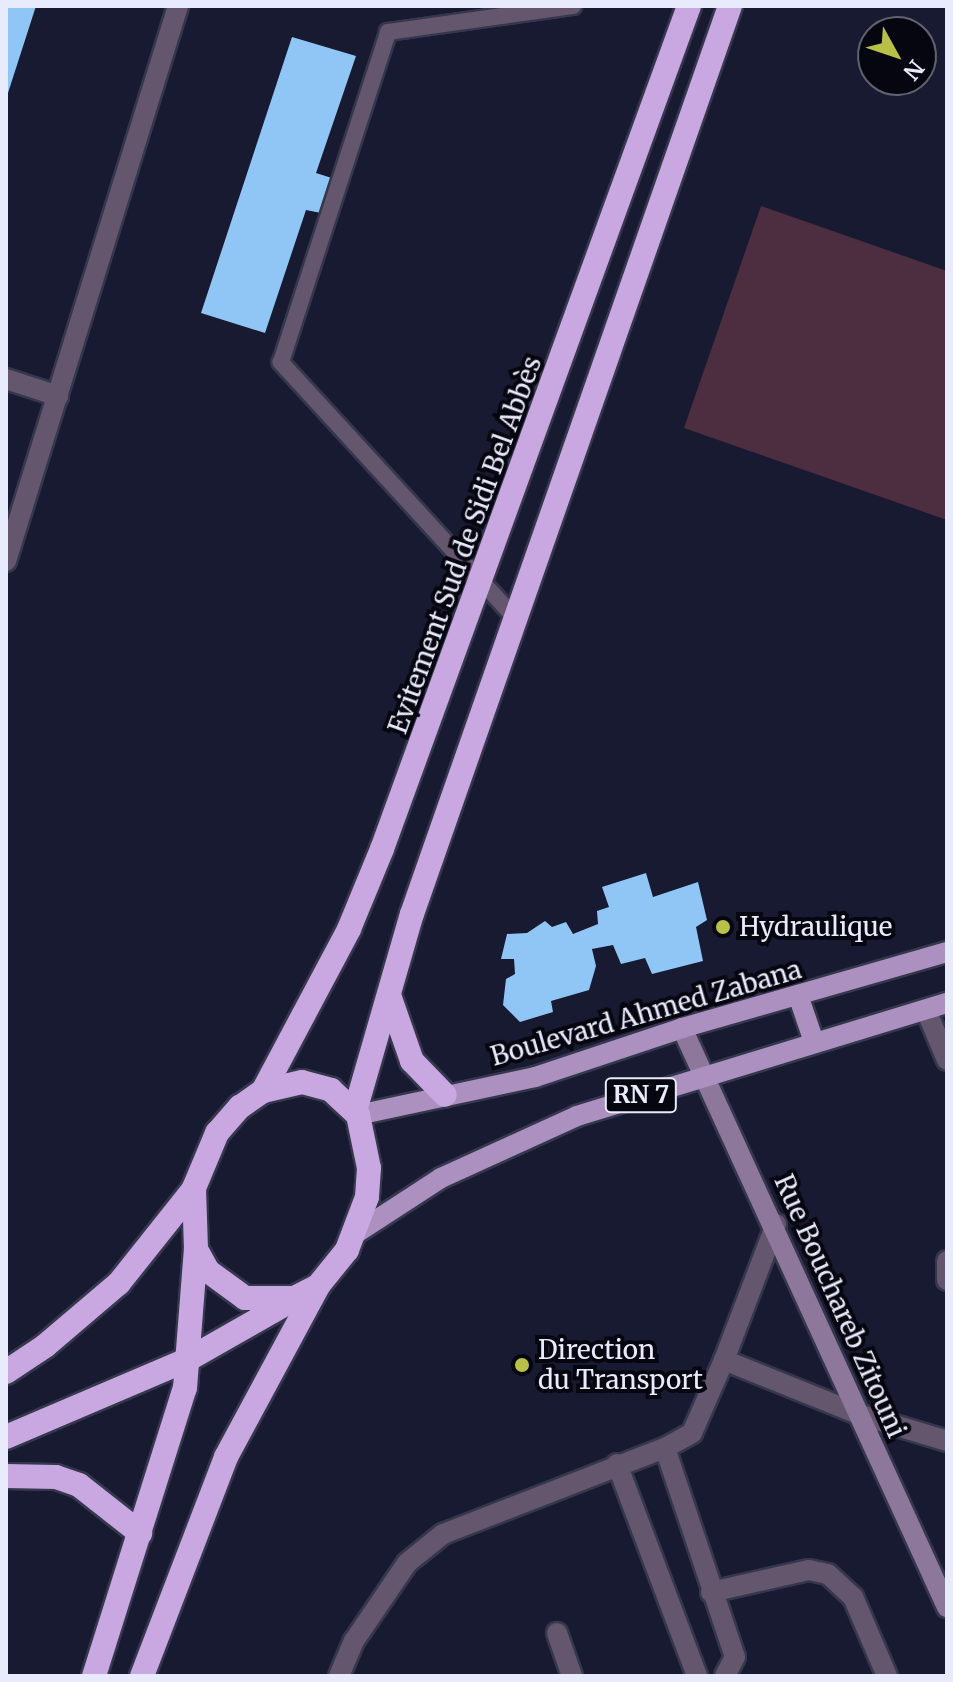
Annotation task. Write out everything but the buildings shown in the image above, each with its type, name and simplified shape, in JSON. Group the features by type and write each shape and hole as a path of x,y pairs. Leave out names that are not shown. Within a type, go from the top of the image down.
{"highway":[{"name":"Evitement Sud de Sidi Bel Abbès","path":"263,1091 349,929 480,585 689,6"},
{"path":"142,1676 226,1457 318,1286 355,1234 369,1168 357,1113 388,994 730,6"},
{"path":"388,994 400,1040 445,1095"},
{"path":"6,1372 55,1338 119,1283 194,1188 217,1133 263,1091 302,1082 316,1084 345,1099 357,1113"},
{"path":"94,1676 179,1414 189,1359 196,1249 194,1188"},
{"path":"196,1249 208,1271 245,1298 294,1298"},
{"path":"6,1437 189,1359 318,1286"},
{"path":"6,1476 56,1477 79,1485 140,1533"}],"main road":[{"name":"Boulevard Ahmed Zabana","path":"357,1113 535,1077 682,1028 947,952"},
{"path":"798,995 814,1042"},
{"name":"RN 7","path":"355,1234 441,1178 510,1142 704,1074 947,1003"}],"street":[{"path":"6,561 178,6"},
{"path":"6,379 58,396"},
{"path":"926,1010 947,1060"},
{"name":"Rue Bouchareb Zitouni","path":"682,1028 776,1224 947,1607"},
{"path":"339,1676 379,1599 407,1563 443,1534 617,1464 665,1448 699,1427 776,1224"},
{"path":"947,1261 947,1280"},
{"path":"724,1360 861,1415 947,1441"},
{"path":"665,1448 735,1657 725,1676"},
{"path":"617,1464 697,1676"},
{"path":"711,1592 809,1570 828,1574 853,1597 887,1676"},
{"path":"557,1633 572,1676"}],"lane":[{"path":"517,620 480,585 281,362 388,32 573,6"}],"shaded area":[{"path":"761,206 947,271 947,520 684,428"}],"place":[{"name":"Hydraulique","path":"723,927"},
{"name":"Direction du Transport","path":"522,1365"}]}
